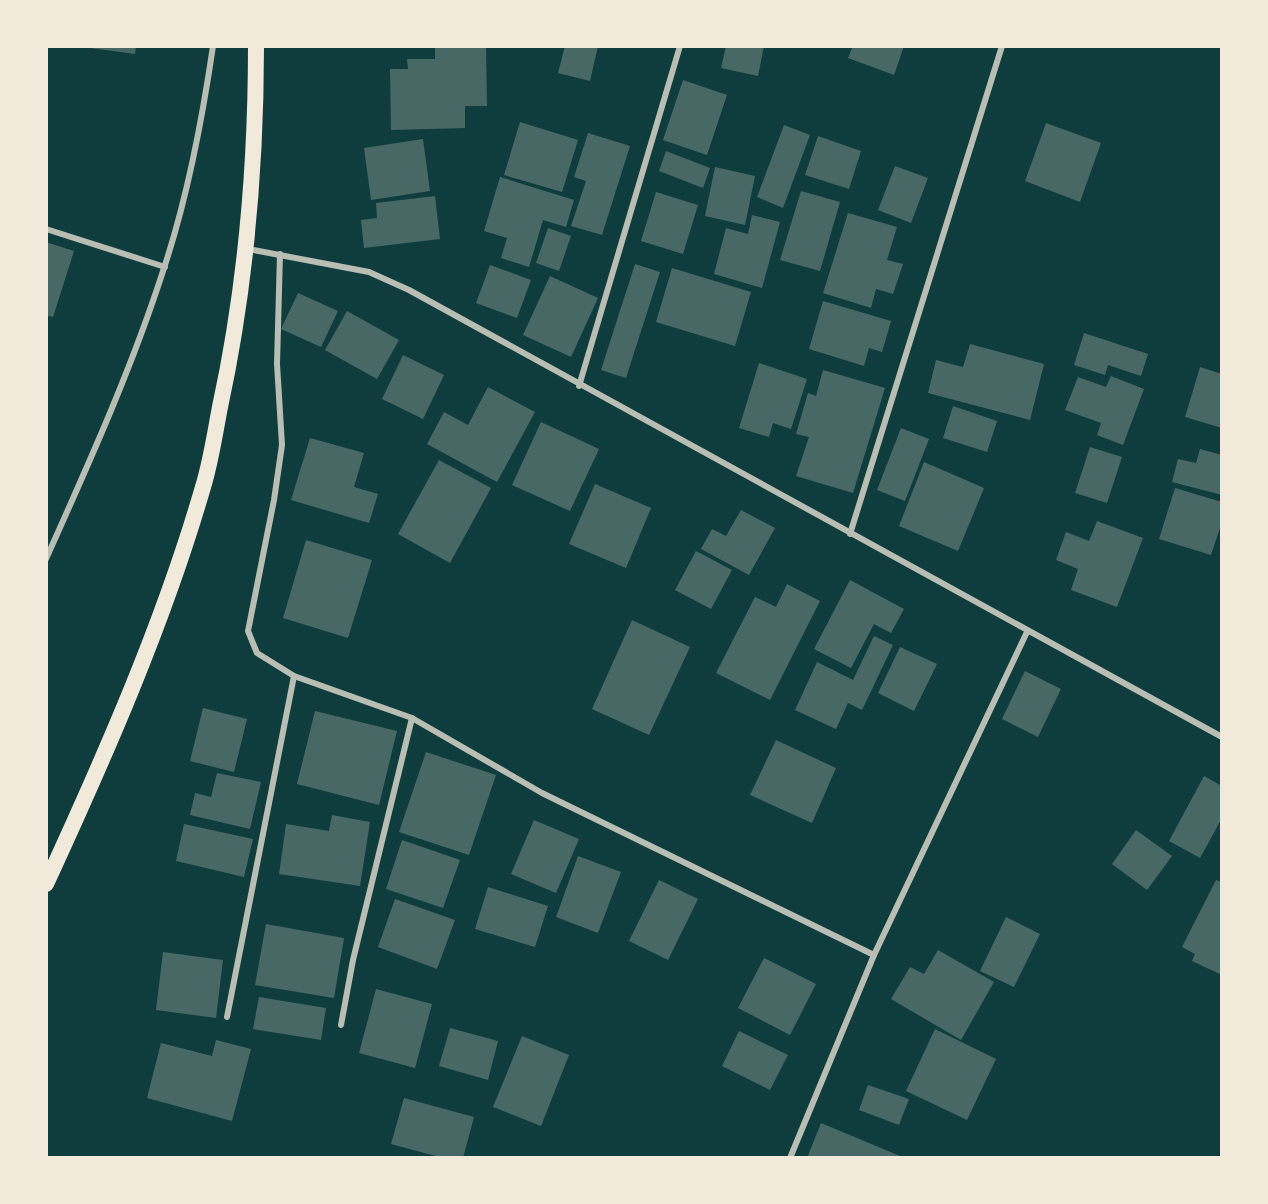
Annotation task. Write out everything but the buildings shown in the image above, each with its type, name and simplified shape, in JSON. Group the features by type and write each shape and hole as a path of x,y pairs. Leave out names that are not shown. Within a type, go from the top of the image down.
{"highway":[{"path":"46,884 144,658 204,486 231,356 248,249 256,137 256,46"}],"street":[{"path":"46,559 119,394 165,267 202,125 213,46"},
{"path":"579,386 680,46"},
{"path":"850,534 1002,46"},
{"path":"46,229 165,267"},
{"path":"248,249 369,272 389,281 1221,737"},
{"path":"280,254 277,364 282,445 274,500 248,631 257,653 294,676 412,718 542,793 874,955"},
{"path":"790,1158 874,955 1027,632"},
{"path":"227,1017 294,676"},
{"path":"341,1025 353,960 412,718"}]}
